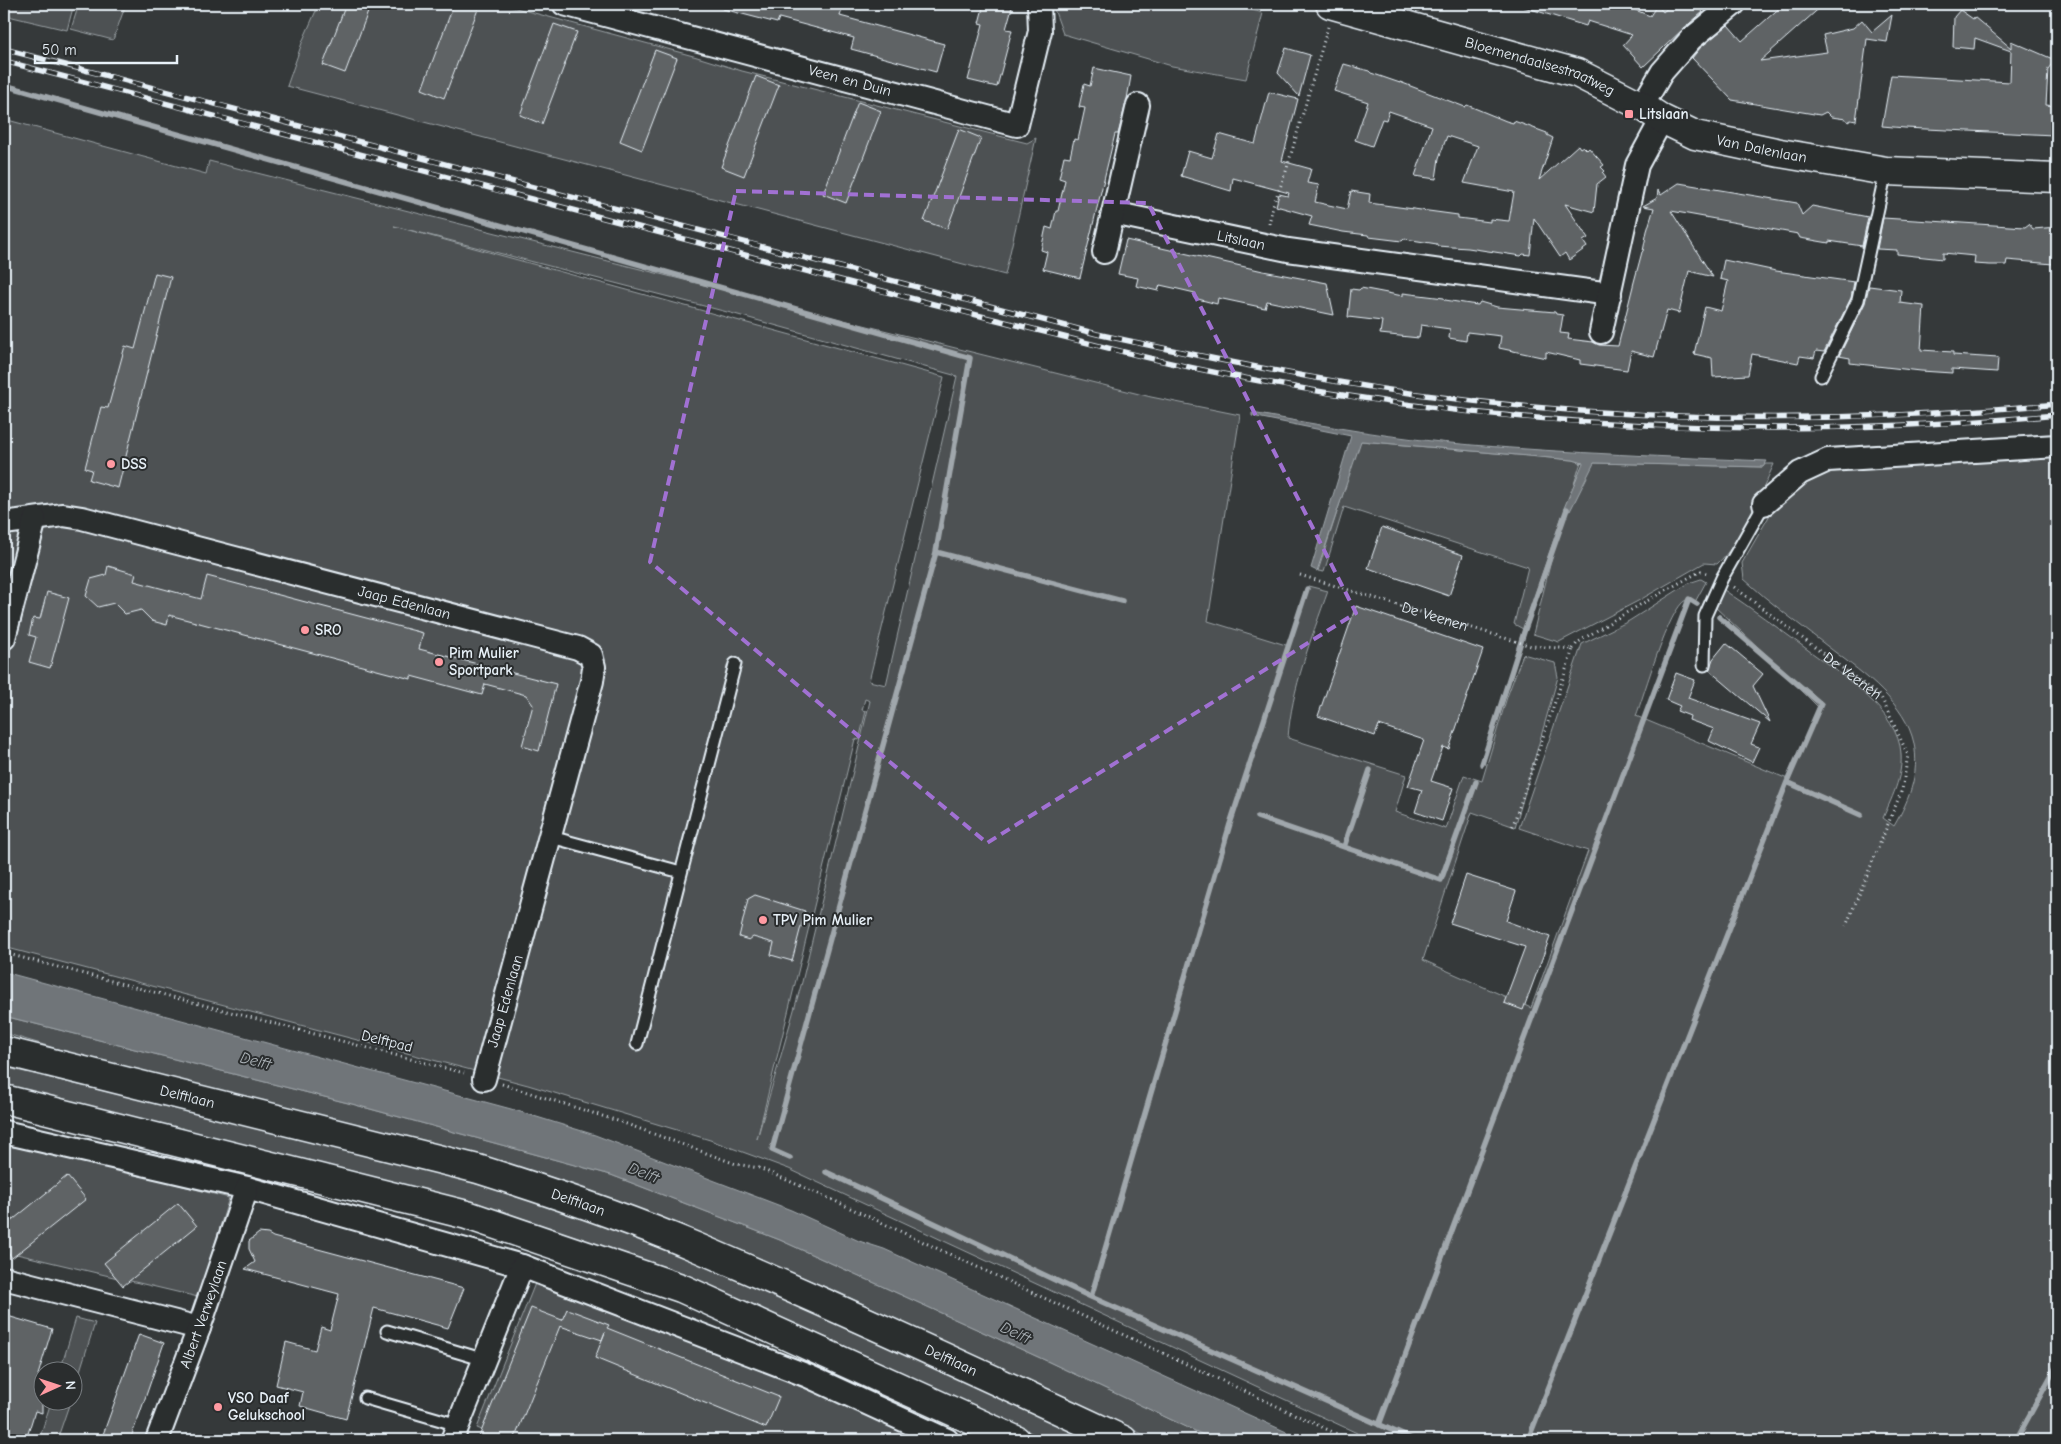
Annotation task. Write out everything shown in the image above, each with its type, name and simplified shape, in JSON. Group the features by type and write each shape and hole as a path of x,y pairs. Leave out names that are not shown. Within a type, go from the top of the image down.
{"main road":[{"name":"Bloemendaalsestraatweg","path":"1332,4 1577,73 1652,113"},
{"name":"Van Dalenlaan","path":"1652,113 1696,135 1780,153 1886,171 2057,178"},
{"name":"Delftlaan","path":"4,1051 469,1166 547,1191 694,1246 982,1374 1123,1440"},
{"path":"4,1099 458,1213 532,1236 681,1288 1016,1440"}],"street":[{"name":"Veen en Duin","path":"564,4 629,12 1017,125 1040,30 1039,4"},
{"path":"1600,332 1610,294 1637,165 1662,72 1691,40 1734,4"},
{"path":"1104,252 1138,105"},
{"name":"Litslaan","path":"1113,213 1288,250 1610,294"},
{"path":"1764,504 1800,473 1828,460 2057,446"},
{"name":"Jaap Edenlaan","path":"4,523 63,515 82,518 585,651 591,655 593,661 592,681 484,1079"},
{"path":"4,638 35,519"},
{"path":"4,1132 247,1188 522,1266 808,1376 947,1440"},
{"name":"Albert Verweylaan","path":"157,1440 199,1328 247,1188"},
{"path":"455,1433 522,1266"},
{"path":"4,1278 199,1328"}],"lane":[{"path":"1821,376 1858,300 1886,171"},
{"path":"1704,665 1705,616 1722,578 1764,504"},
{"path":"637,1044 735,664"},
{"path":"551,837 681,872"},
{"path":"387,1331 485,1360"},
{"path":"365,1398 455,1433"}],"path":[{"path":"1269,224 1285,175 1332,4"},
{"name":"De Veenen","path":"1300,575 1531,646 1573,649 1577,643 1615,618 1701,571 1722,578 1880,697 1908,755 1902,790 1846,926"},
{"path":"1512,828 1573,649"},
{"name":"Delftpad","path":"4,953 484,1079 621,1122 736,1164 758,1168 1350,1440"}],"highlighted area":[{"path":"736,191 1148,203 1356,613 987,843 650,562"}],"shaded area":[{"path":"4,4 74,4 67,30 4,15"},
{"path":"79,4 126,4 113,40 71,29"},
{"path":"319,4 501,4 742,71 1027,143 1036,138 1005,275 287,86 303,40"},
{"path":"1055,4 1230,4 1263,13 1246,79 1172,66 1063,34 1054,9"},
{"path":"4,119 206,174 209,161 1151,397 1240,415 1208,621 1289,646 1308,586 1328,591 1298,683 1293,702 1288,738 1406,775 1395,812 1446,829 1464,775 1482,781 1507,697 1523,654 1555,663 1558,677 1515,827 1472,812 1423,960 1531,1008 1588,851 1519,828 1582,644 1629,621 1689,583 1701,579 1706,582 1695,602 1686,600 1679,606 1672,618 1636,716 1790,780 1818,707 1772,660 1715,607 1724,590 1846,678 1861,690 1886,717 1895,731 1901,756 1897,784 1883,818 1894,826 1905,805 1915,771 1915,748 1906,722 1898,709 1876,685 1744,579 1742,563 1786,487 1825,467 2057,451 2057,1440 1372,1440 789,1169 710,1140 528,1085 4,947","holes":["394,226 731,313 957,376 886,685 869,681 944,377","865,699 870,701 802,982 757,1139 855,739 859,740 866,711 862,710"]},
{"path":"1360,441 1573,460 1581,462 1574,484 1594,463 1763,467 1765,464 1774,464 1742,530 1717,564 1704,563 1638,601 1559,642 1533,634 1562,516 1523,629 1514,624 1528,567 1344,507 1324,572 1318,571"},
{"path":"4,1016 352,1104 611,1175 780,1240 1047,1361 1214,1440 1155,1440 840,1293 672,1222 580,1188 497,1164 88,1058 4,1033"},
{"path":"4,1067 405,1163 521,1197 629,1235 756,1285 1094,1440 1048,1440 976,1409 836,1342 751,1305 571,1235 427,1193 4,1085"},
{"path":"4,1145 91,1162 229,1198 198,1297 4,1251"},
{"path":"538,1276 846,1406 918,1440 506,1440 477,1428"},
{"path":"76,1318 95,1323 82,1364 82,1362 63,1362"},
{"path":"48,1412 67,1412 57,1440 39,1440"}],"water":[{"path":"1252,413 1362,432 1444,442 1583,453 1767,461 1763,467 1594,463 1570,511 1564,508 1583,463 1573,460 1361,441 1317,571 1311,568 1351,436 1252,416"},
{"name":"Delft","path":"4,972 511,1109 595,1135 791,1210 859,1241 884,1249 1304,1440 1214,1440 1047,1361 780,1240 611,1175 352,1104 4,1016"}],"building":[{"path":"346,4 371,4 345,73 323,65"},
{"path":"454,4 480,4 444,98 422,89"},
{"path":"724,4 843,4 840,16 944,44 936,72 851,49 854,38 779,18 777,23 723,9"},
{"path":"984,4 1013,4 1006,29 1012,30 997,87 968,80 983,24 979,23"},
{"path":"1525,4 1621,4 1650,16 1657,5 1663,12 1672,4 1696,4 1703,12 1643,67 1623,45 1632,35 1588,21 1586,26 1524,7"},
{"path":"1784,4 1824,4 1760,61 1827,52 1823,35 1853,28 1862,20 1872,32 1892,15 1887,42 1867,39 1856,121 1851,120 1848,122 1846,119 1831,117 1826,112 1820,115 1732,100 1692,58 1700,48 1728,25 1742,41"},
{"path":"1960,10 1973,19 1974,17 2011,48 2011,41 2055,60 2048,69 2046,105 2055,106 2054,135 1882,126 1891,75 2010,82 2011,51 1975,38 1974,49 1953,47 1954,17"},
{"path":"554,24 577,32 542,124 520,115"},
{"path":"1286,48 1310,55 1299,96 1278,73"},
{"path":"655,50 677,58 642,150 620,141"},
{"path":"1344,64 1400,82 1465,107 1467,105 1506,121 1513,123 1514,121 1547,133 1547,135 1553,138 1539,180 1578,145 1580,148 1583,146 1587,150 1589,148 1604,165 1601,167 1605,171 1603,173 1606,177 1597,184 1594,212 1565,204 1588,238 1583,241 1587,247 1569,260 1565,253 1560,257 1534,218 1530,255 1523,254 1521,256 1468,248 1437,246 1437,244 1404,239 1402,241 1369,237 1368,235 1309,225 1312,216 1276,206 1279,194 1288,196 1289,193 1233,178 1231,191 1181,176 1188,151 1212,158 1219,134 1255,144 1269,92 1298,99 1282,161 1311,169 1307,183 1319,185 1315,202 1347,209 1351,191 1370,194 1369,203 1458,215 1458,218 1490,222 1490,219 1509,221 1514,192 1464,183 1478,146 1447,136 1439,158 1436,179 1415,176 1432,126 1389,111 1386,120 1382,119 1372,146 1355,140 1368,102 1334,91"},
{"path":"1094,68 1131,76 1127,99 1118,134 1115,134 1080,278 1043,269 1047,252 1041,250 1046,227 1052,229 1056,211 1058,211 1065,180 1059,178 1064,156 1070,157 1074,139 1078,140 1085,108 1079,107 1084,84 1090,86"},
{"path":"756,76 779,85 744,176 721,167"},
{"path":"858,102 881,111 846,203 823,194"},
{"path":"959,129 981,138 947,229 924,221"},
{"path":"1679,183 1797,203 1802,215 1812,206 1868,217 1862,246 1800,238 1798,234 1671,211 1713,277 1689,271 1679,313 1667,310 1654,357 1631,351 1627,370 1580,364 1580,360 1546,352 1546,358 1499,348 1501,336 1467,332 1466,341 1449,338 1450,329 1421,325 1419,338 1380,334 1382,321 1348,317 1351,289 1359,290 1361,288 1403,296 1403,293 1444,298 1445,300 1478,305 1480,302 1497,307 1555,312 1556,314 1563,315 1560,333 1569,334 1568,339 1593,342 1599,345 1618,346 1654,208 1643,206 1657,198 1658,190 1661,195"},
{"path":"1883,218 2025,227 2029,224 2033,229 2057,227 2057,258 2053,259 2053,264 2007,260 2006,265 1990,265 1974,264 1975,256 1943,253 1943,259 1897,254 1897,250 1877,249"},
{"path":"1126,240 1263,271 1327,283 1334,315 1267,301 1265,308 1218,298 1217,304 1194,298 1195,293 1160,285 1158,291 1136,286 1138,278 1118,274"},
{"path":"1724,260 1776,271 1854,282 1851,298 1824,352 1816,351 1814,358 1800,356 1798,363 1752,354 1748,375 1713,377 1712,358 1694,354 1705,307 1721,311 1728,281 1720,279"},
{"path":"155,273 171,277 118,488 89,480 92,470 85,468 101,407 108,408 125,346 135,349"},
{"path":"1869,286 1901,290 1900,303 1924,306 1921,350 1953,352 1953,355 1998,358 1997,372 1952,369 1952,373 1921,371 1850,363 1850,358 1839,356 1865,303"},
{"path":"1382,527 1463,555 1449,596 1368,568"},
{"path":"108,566 136,574 134,581 201,599 207,576 423,633 419,649 556,684 539,751 522,746 533,705 526,695 485,684 482,695 411,676 411,679 169,615 167,625 152,621 141,610 125,614 114,603 98,607 86,596 91,579 106,575"},
{"path":"47,592 69,598 50,668 29,662 36,637 29,635 33,618 40,619"},
{"path":"1356,606 1483,650 1449,749 1443,747 1431,781 1453,788 1442,821 1415,812 1422,790 1408,786 1424,740 1379,725 1375,736 1318,716"},
{"path":"1726,643 1763,674 1753,686 1770,722 1709,670 1713,659"},
{"path":"1676,673 1695,680 1688,698 1760,724 1751,744 1759,747 1752,762 1709,741 1714,729 1689,720 1690,716 1677,711 1680,706 1666,700"},
{"path":"1466,875 1516,891 1506,921 1550,937 1523,1010 1504,1003 1525,947 1450,923"},
{"path":"755,895 805,911 792,961 771,955 774,943 753,937 749,940 739,937 748,899"},
{"path":"67,1176 86,1199 12,1258 4,1247 4,1227"},
{"path":"178,1203 197,1226 123,1286 104,1263"},
{"path":"259,1233 464,1288 448,1328 374,1308 346,1419 300,1406 303,1392 276,1385 286,1342 315,1350 321,1327 330,1330 339,1294 245,1269 255,1262 249,1249 249,1241"},
{"path":"531,1308 562,1320 567,1309 609,1325 607,1328 779,1397 766,1428 595,1358 602,1340 560,1326 514,1440 487,1440 479,1437"},
{"path":"4,1315 52,1329 42,1362 32,1362 32,1412 35,1412 26,1440 4,1440"},
{"path":"139,1334 164,1343 140,1413 130,1440 101,1440"}],"waterway":[{"path":"4,85 970,358 936,552"},
{"path":"1482,764 1525,629 1567,509"},
{"path":"790,1158 772,1150 936,552 1122,601"},
{"path":"1091,1297 1230,824 1307,589"},
{"path":"1379,1425 1689,599 1697,604"},
{"path":"1719,617 1821,704 1787,782 1861,815"},
{"path":"1257,817 1344,847 1370,770"},
{"path":"1344,847 1441,880 1476,782"},
{"path":"1528,1440 1787,782"},
{"path":"826,1172 1091,1297 1414,1440"},
{"path":"2016,1440 2057,1365"}],"railway":[{"path":"4,49 1097,334 1336,382 1497,404 1576,411 1657,415 1737,417 1897,415 2057,404"},
{"path":"4,61 860,285 1097,345 1239,377 1341,395 1442,409 1544,419 1646,425 1749,428 1954,423 2057,415"}],"place":[{"name":"Litslaan","path":"1629,114"},
{"name":"DSS","path":"111,464"},
{"name":"SRO","path":"305,630"},
{"name":"Pim Mulier Sportpark","path":"439,662"},
{"name":"TPV Pim Mulier","path":"763,920"},
{"name":"VSO Daaf Gelukschool","path":"218,1407"}]}
